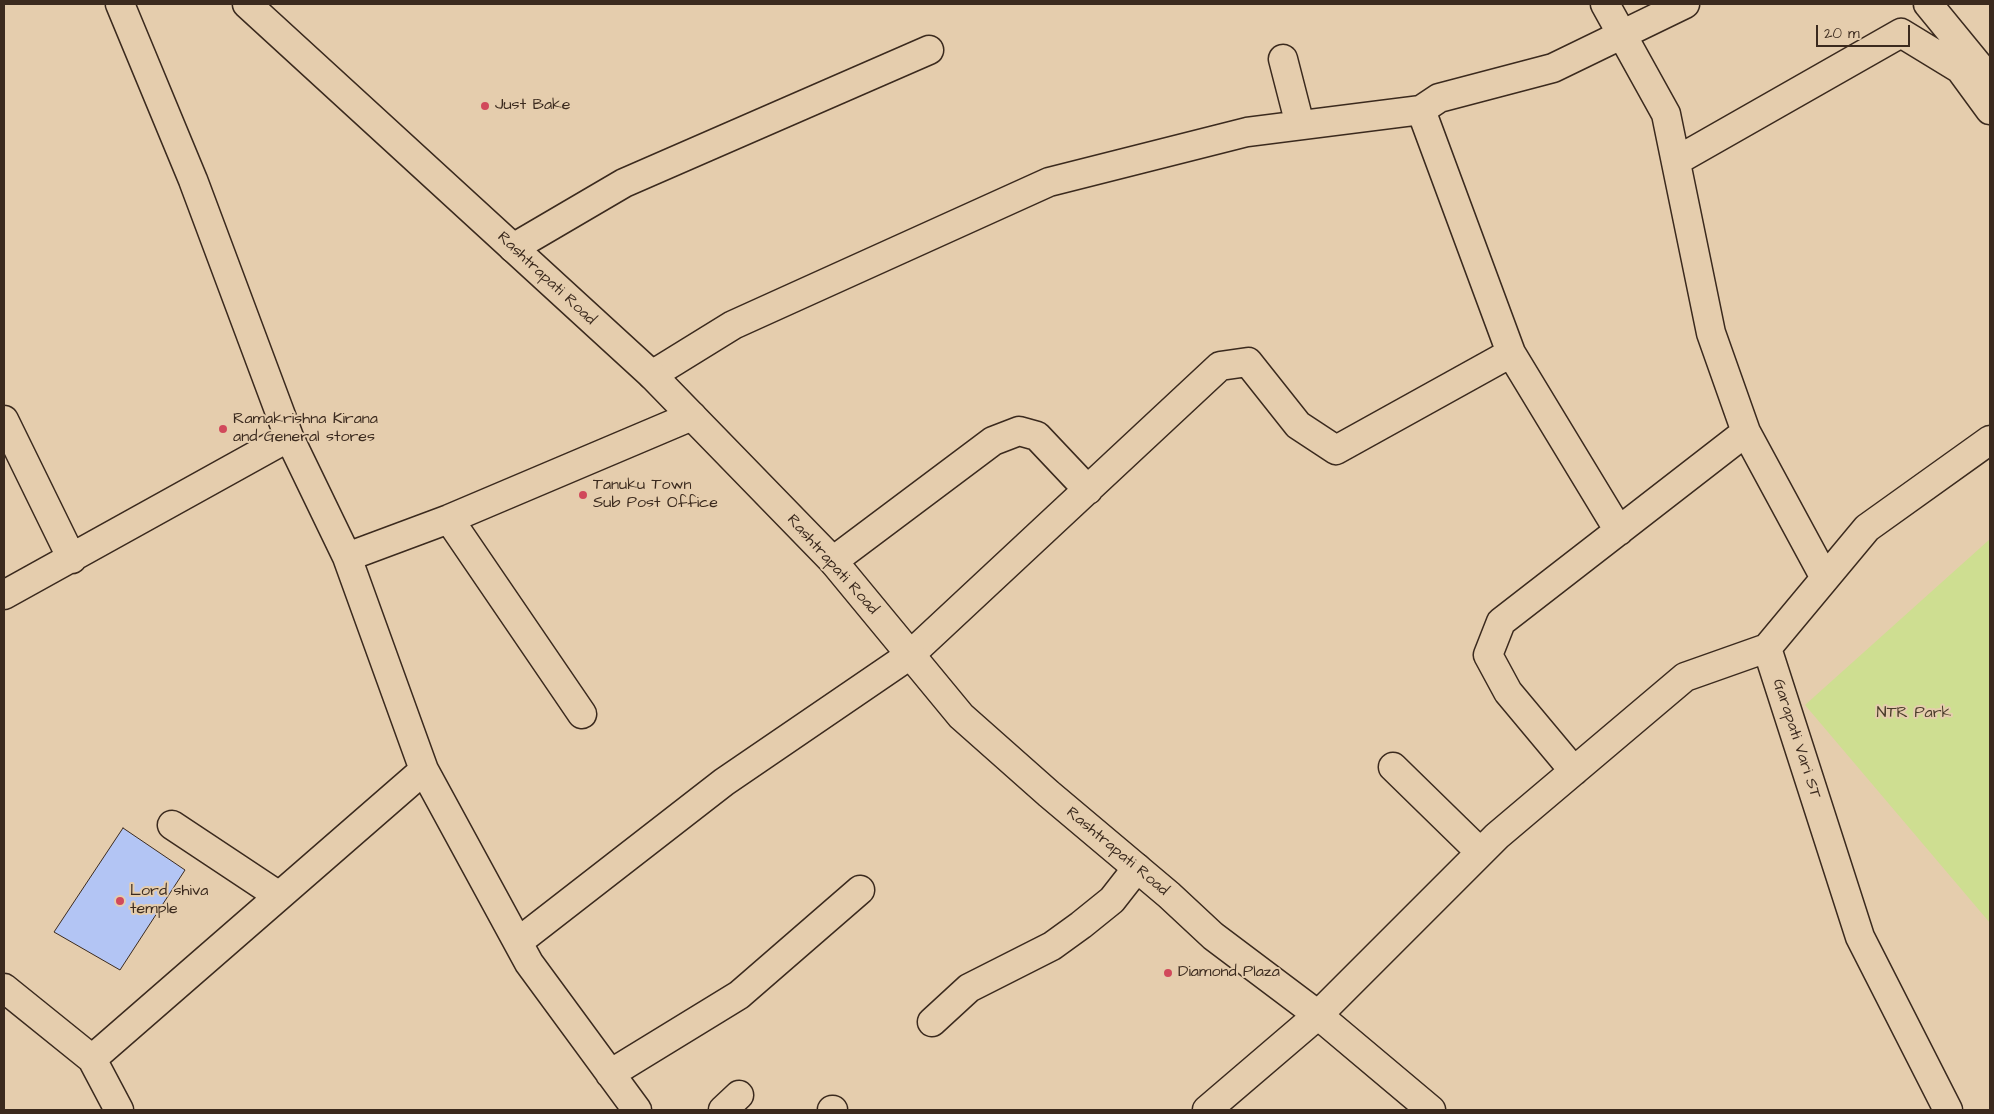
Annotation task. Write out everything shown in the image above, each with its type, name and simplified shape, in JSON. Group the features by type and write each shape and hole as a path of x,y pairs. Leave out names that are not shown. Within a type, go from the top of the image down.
{"street":[{"path":"120,4 193,180 289,438 347,557 424,770 529,963 637,1110"},
{"name":"Rashtrapati Road","path":"247,4 652,375 833,561 962,716 1213,936 1318,1015 1431,1110"},
{"path":"1605,4 1666,114 1711,333 1746,432 1825,578"},
{"path":"652,375 733,326 1049,182 1247,132 1421,110 1438,98 1553,68 1686,4"},
{"path":"1928,4 1984,74 1990,78"},
{"path":"1676,160 1901,33 1960,69 1990,110"},
{"path":"513,248 624,183 929,50"},
{"path":"1283,60 1300,125"},
{"path":"1421,110 1511,353 1619,531"},
{"path":"518,942 724,782 910,655 1220,366 1248,362 1298,425 1336,450 1511,353"},
{"path":"347,557 449,519 692,416"},
{"path":"4,420 72,559"},
{"path":"833,561 993,441 1019,431 1037,436 1088,490"},
{"path":"1574,771 1508,692 1488,655 1501,622 1746,432"},
{"path":"4,595 289,438"},
{"path":"1207,1110 1318,1015 1497,836 1686,677 1767,648 1867,528 1990,440"},
{"path":"449,519 582,714"},
{"name":"Garapati Vari ST","path":"1767,648 1860,937 1948,1110"},
{"path":"1393,767 1480,852"},
{"path":"92,1059 424,770"},
{"path":"172,825 280,896"},
{"path":"932,1022 970,988 1052,946 1080,926 1112,900 1137,868"},
{"path":"610,1074 740,995 860,890"},
{"path":"4,988 92,1059 119,1110"}],"green space":[{"name":"NTR Park","path":"1990,539 1990,923 1805,705"}],"building":[{"name":"Lord shiva temple","path":"123,828 185,870 120,970 54,932"}],"place":[{"name":"Just Bake","path":"485,106"},
{"name":"Ramakrishna Kirana and General stores","path":"223,429"},
{"name":"Tanuku Town Sub Post Office","path":"583,495"},
{"name":"Lord shiva temple","path":"120,901"},
{"name":"Diamond Plaza","path":"1168,973"}]}
